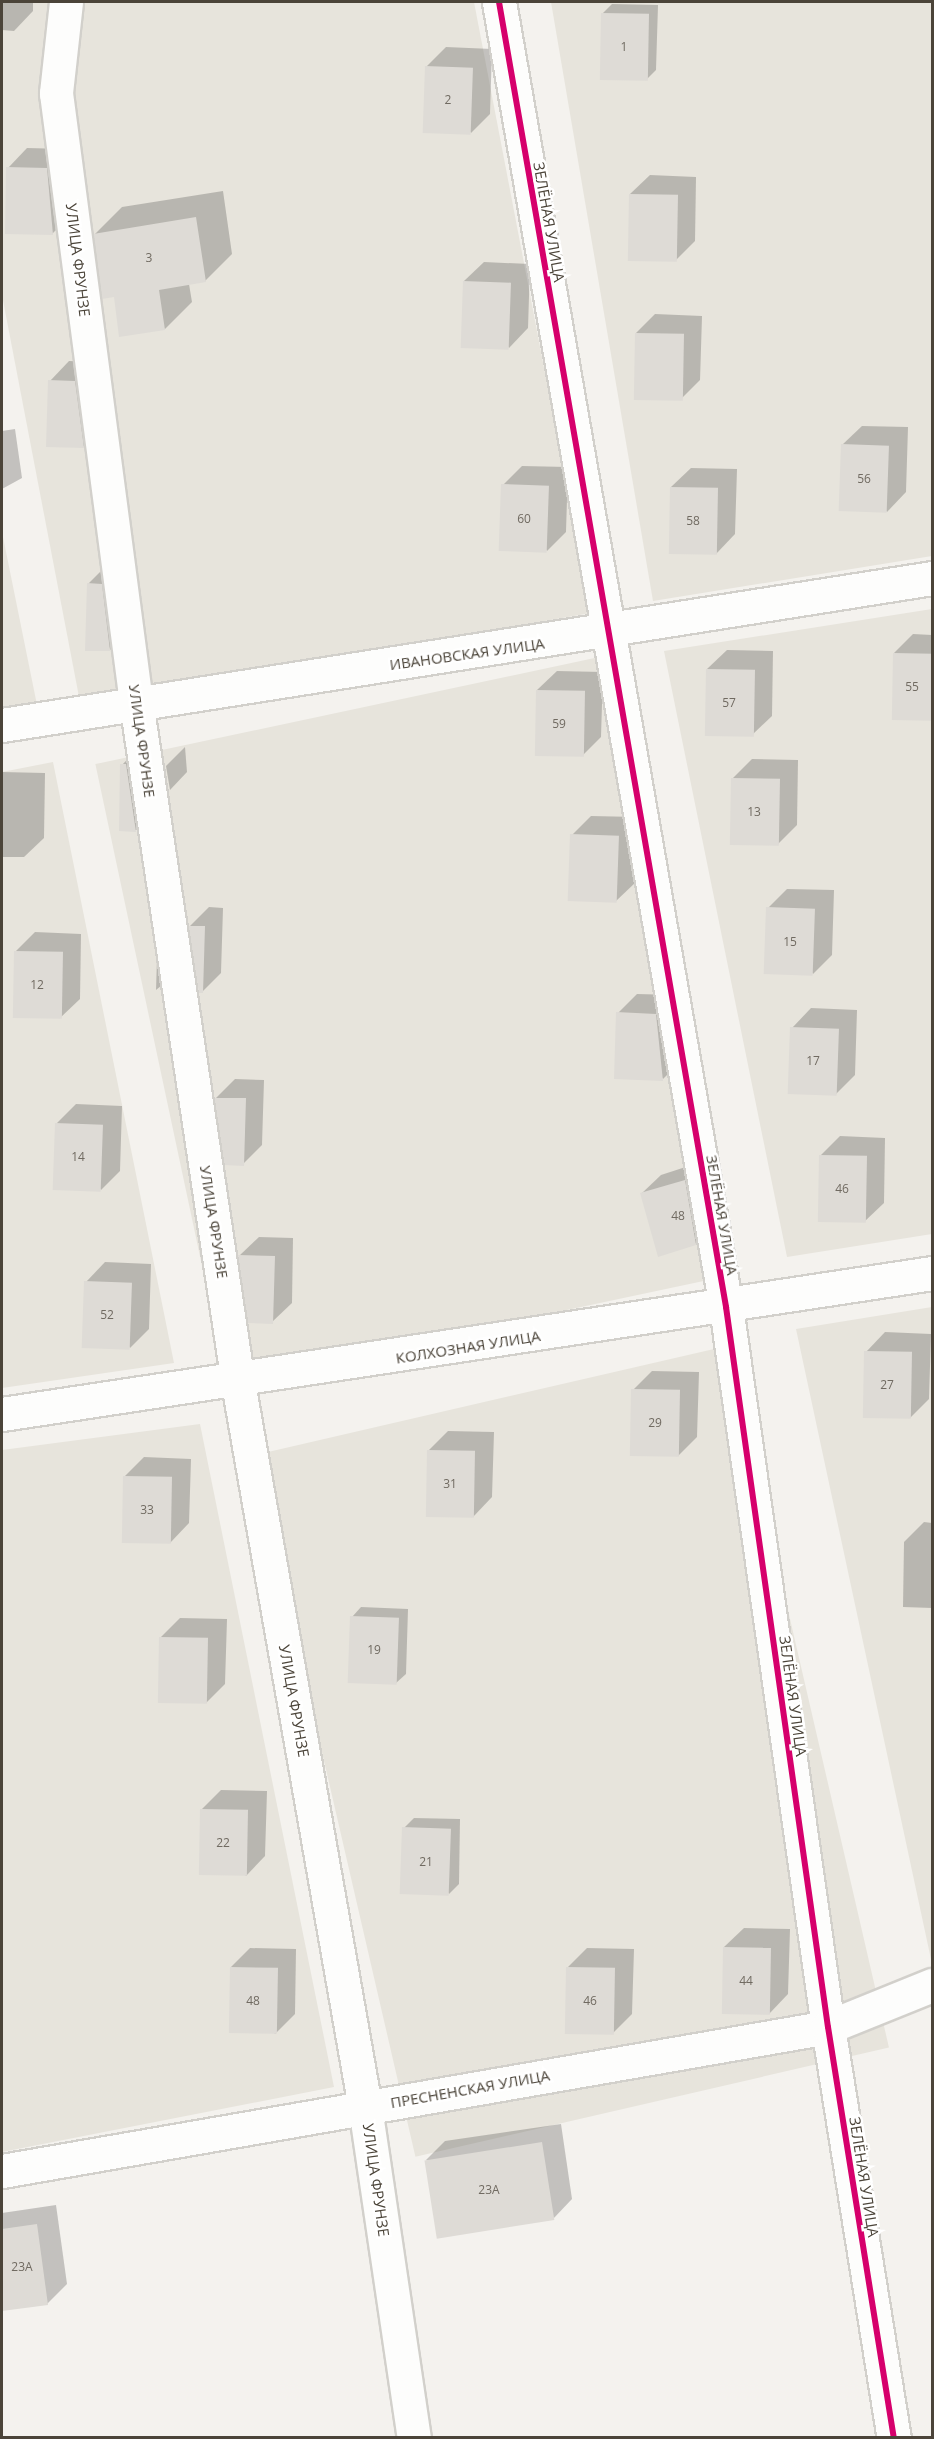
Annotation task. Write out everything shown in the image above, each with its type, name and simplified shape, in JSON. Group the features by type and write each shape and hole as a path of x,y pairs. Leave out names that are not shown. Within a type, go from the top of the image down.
{"street":[{"name":"УЛИЦА ФРУНЗЕ","path":"66,2 56,93 136,702 238,1383 365,2107 414,2438"},
{"name":"ЗЕЛЁНАЯ УЛИЦА","path":"500,2 606,634 726,1307 828,2027 894,2438"},
{"name":"ИВАНОВСКАЯ УЛИЦА","path":"2,725 136,702 606,634 933,578"},
{"name":"КОЛХОЗНАЯ УЛИЦА","path":"2,1414 238,1383 933,1273"},
{"name":"ПРЕСНЕНСКАЯ УЛИЦА","path":"2,2171 828,2027 933,1985"}],"shaded area":[{"path":"2,2 474,2 591,613 80,702 2,295"},
{"path":"551,2 932,2 932,556 653,601"},
{"path":"2,532 37,705 2,711"},
{"path":"932,609 932,1234 787,1257 664,651"},
{"path":"604,656 735,1274 227,1382 95,764"},
{"path":"53,762 174,1363 2,1388 2,772"},
{"path":"932,1307 932,1964 796,1329"},
{"path":"727,1346 889,2048 415,2157 253,1455"},
{"path":"200,1424 334,2087 2,2152 2,1450"}],"building":[{"path":"601,13 649,14 648,81 600,80"},
{"path":"425,66 473,68 471,135 423,133"},
{"path":"6,167 47,168 53,235 5,234"},
{"path":"629,194 678,195 677,262 628,261"},
{"path":"196,217 206,282 159,290 165,330 119,337 114,297 102,299 93,234"},
{"path":"463,281 511,283 509,350 461,348"},
{"path":"635,333 684,334 683,401 634,400"},
{"path":"48,380 75,381 84,448 46,447"},
{"path":"841,444 889,446 887,513 839,511"},
{"path":"501,484 549,486 547,553 499,551"},
{"path":"670,487 718,488 717,555 669,554"},
{"path":"87,583 102,584 110,651 85,651"},
{"path":"893,653 932,654 932,721 892,720"},
{"path":"706,669 755,670 754,737 705,736"},
{"path":"536,690 585,691 584,757 535,756"},
{"path":"120,764 126,764 136,832 119,831"},
{"path":"731,778 780,779 779,846 730,845"},
{"path":"570,834 619,836 617,903 568,901"},
{"path":"766,907 815,909 813,976 764,974"},
{"path":"188,926 205,926 203,993 199,993"},
{"path":"14,951 63,952 62,1019 13,1018"},
{"path":"616,1012 656,1014 663,1081 614,1079"},
{"path":"790,1027 839,1029 837,1096 788,1094"},
{"path":"214,1098 246,1098 244,1166 224,1165"},
{"path":"55,1123 103,1125 101,1192 53,1190"},
{"path":"819,1155 867,1156 866,1223 818,1222"},
{"path":"685,1180 696,1245 658,1257 640,1193"},
{"path":"238,1255 275,1256 273,1324 248,1323"},
{"path":"84,1281 132,1283 130,1350 82,1348"},
{"path":"864,1351 912,1352 911,1419 863,1418"},
{"path":"631,1389 680,1390 679,1457 630,1456"},
{"path":"427,1450 475,1451 474,1518 426,1517"},
{"path":"123,1476 172,1477 171,1544 122,1543"},
{"path":"350,1616 399,1618 397,1685 348,1683"},
{"path":"159,1637 208,1638 207,1704 158,1703"},
{"path":"200,1809 248,1810 247,1876 199,1875"},
{"path":"402,1827 451,1829 449,1896 400,1894"},
{"path":"723,1947 771,1948 770,2015 722,2014"},
{"path":"230,1967 278,1968 277,2034 229,2033"},
{"path":"566,1967 615,1968 614,2035 565,2034"},
{"path":"542,2142 554,2220 437,2239 424,2161"},
{"path":"37,2224 48,2305 2,2311 2,2229"}],"cycle path":[{"path":"499,2 726,1307 828,2027 894,2438"}]}
